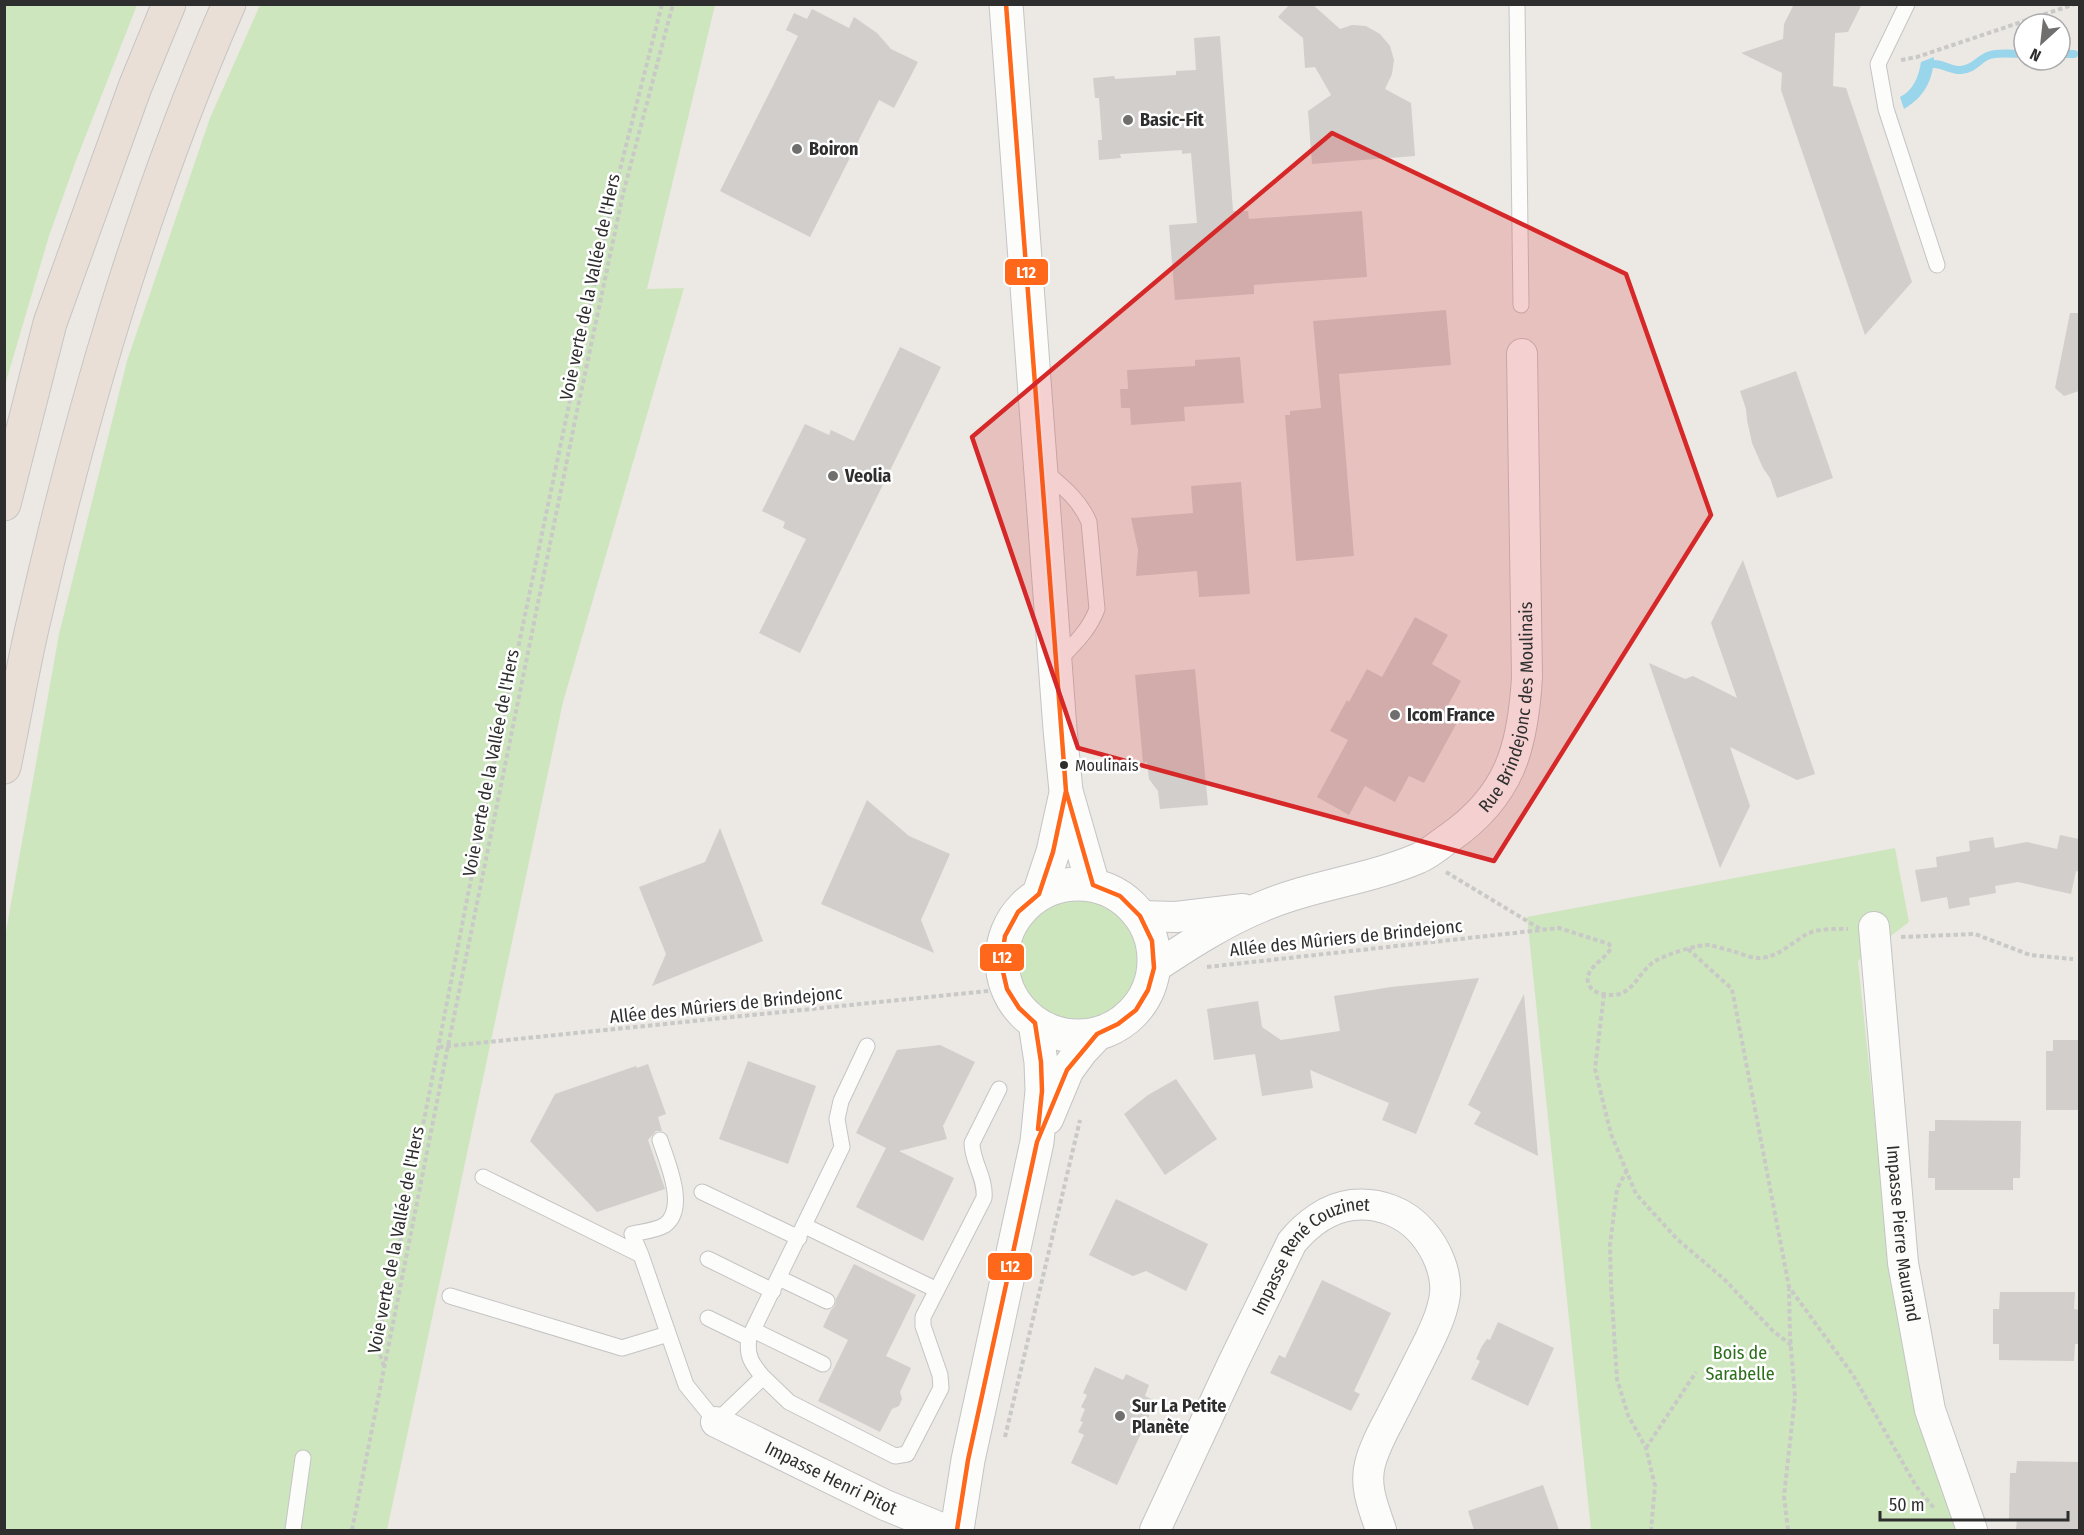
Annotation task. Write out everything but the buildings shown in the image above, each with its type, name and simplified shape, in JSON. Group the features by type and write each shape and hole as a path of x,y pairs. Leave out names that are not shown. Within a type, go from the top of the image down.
{"highway":[{"path":"4,504 50,323 135,87 169,4"},
{"path":"4,767 32,625 79,436 106,342 166,159 229,4"}],"street":[{"path":"1006,4 1066,791 1093,885"},
{"name":"Rue Brindejonc des Moulinais","path":"1154,968 1184,947 1261,907 1420,858 1462,829 1488,803 1506,777 1518,748 1525,713 1527,677 1522,354"},
{"path":"1040,894 1053,852 1066,791"},
{"path":"1065,885 1093,885 1120,896 1140,916 1152,941 1154,968 1148,990 1136,1010 1118,1024 1097,1034 1076,1036 1054,1033 1035,1023 1019,1008 1008,989 1001,963 1005,936 1018,912 1040,894 1065,885"},
{"name":"Rue Brindejonc des Moulinais","path":"1140,916 1176,917 1261,907"},
{"name":"Impasse Pierre Maurand","path":"1868,931 1903,1263 1930,1410 1969,1522"},
{"path":"957,1530 968,1460 1037,1142 1042,1091 1041,1062 1035,1023"},
{"path":"1037,1142 1067,1070 1097,1034"},
{"name":"Impasse René Couzinet","path":"1155,1530 1292,1242 1301,1231 1325,1214 1338,1208 1366,1204 1395,1211 1415,1224 1434,1249 1440,1262 1446,1292 1437,1323 1378,1441 1370,1464 1368,1488 1381,1530"},
{"name":"Impasse Henri Pitot","path":"716,1422 885,1505 946,1530"}],"lane":[{"path":"1517,4 1521,305"},
{"path":"1907,4 1878,64 1886,109 1937,265"},
{"path":"1040,468 1068,491 1084,510 1089,522 1097,609 1093,621 1055,664"},
{"path":"867,1046 841,1101 837,1119 842,1147 751,1334 747,1351 752,1364 789,1402 895,1456 907,1454 941,1388 940,1375 923,1326 923,1317 984,1198 985,1186 972,1150 972,1143 999,1089"},
{"path":"660,1140 674,1185 675,1212 664,1225 633,1234 686,1385 716,1422 763,1377"},
{"path":"483,1177 640,1255"},
{"path":"702,1191 937,1290"},
{"path":"708,1258 827,1301"},
{"path":"450,1296 621,1348 668,1334"},
{"path":"708,1318 823,1364"},
{"path":"293,1530 303,1458"}],"path":[{"path":"385,1366 379,1352 385,1303 401,1238 489,787 573,383 615,193 662,4"},
{"name":"Voie verte de la Vallée de l'Hers","path":"352,1530 447,1046 620,205 673,4"},
{"path":"1878,64 1917,57 2074,4"},
{"path":"1420,858 1543,931"},
{"name":"Allée des Mûriers de Brindejonc","path":"1204,967 1559,928 1609,944 1611,948 1609,953 1588,975 1591,988 1604,994"},
{"path":"1791,1346 1772,1330 1725,1280 1677,1239 1636,1194 1628,1169 1611,1134 1595,1069 1604,994 1613,996 1622,994 1634,985 1656,960 1688,949 1707,945 1758,958 1780,953 1808,934 1828,929 1975,934 2030,955 2073,959"},
{"path":"1688,949 1732,989 1789,1287 1795,1397 1784,1496 1788,1530"},
{"name":"Allée des Mûriers de Brindejonc","path":"439,1047 1008,989"},
{"path":"1003,1447 1080,1119"},
{"path":"1628,1169 1617,1189 1610,1245 1611,1285 1617,1378 1628,1415 1646,1448 1655,1486 1651,1530"},
{"path":"1789,1287 1853,1375 1916,1486 1932,1506 1946,1515 1969,1522"},
{"path":"1646,1448 1696,1372"}],"highlighted area":[{"path":"1332,133 1626,274 1711,515 1494,861 1078,748 972,437"}],"green space":[{"path":"5,4 137,5 49,236 5,385"},
{"path":"260,5 715,5 647,289 684,288 563,702 387,1530 5,1530 5,937 59,634 127,361 210,118"},
{"name":"Bois de Sarabelle","path":"1895,848 1909,922 1858,961 1891,1276 1957,1530 1591,1530 1527,917"},
{"path":"1077,897 1101,901 1121,915 1135,935 1139,959 1135,983 1121,1003 1101,1017 1077,1021 1053,1017 1033,1003 1019,983 1015,959 1019,935 1033,915 1053,901"}],"water":[{"path":"1934,57 1932,74 1926,88 1904,109 1900,97 1915,82 1921,62"}],"waterway":[{"path":"1934,64 1961,70 1970,68 1990,55 2012,53"}],"transit line":[{"name":"L12","path":"957,1530 968,1460 1037,1142 1067,1070 1097,1034 1118,1024 1136,1010 1148,990 1154,968 1152,941 1140,916 1120,896 1093,885 1066,791 1006,4"},
{"name":"L12","path":"1038,1129 1042,1091 1041,1062 1035,1023 1019,1008 1007,989 1001,963 1005,936 1018,912 1039,894 1053,852 1066,791"}],"place":[{"name":"Basic-Fit","path":"1128,120"},
{"name":"Boiron","path":"797,149"},
{"name":"Veolia","path":"833,476"},
{"name":"Icom France","path":"1395,715"},
{"name":"Moulinais","path":"1064,765"},
{"name":"Sur La Petite Planète","path":"1120,1416"}]}
